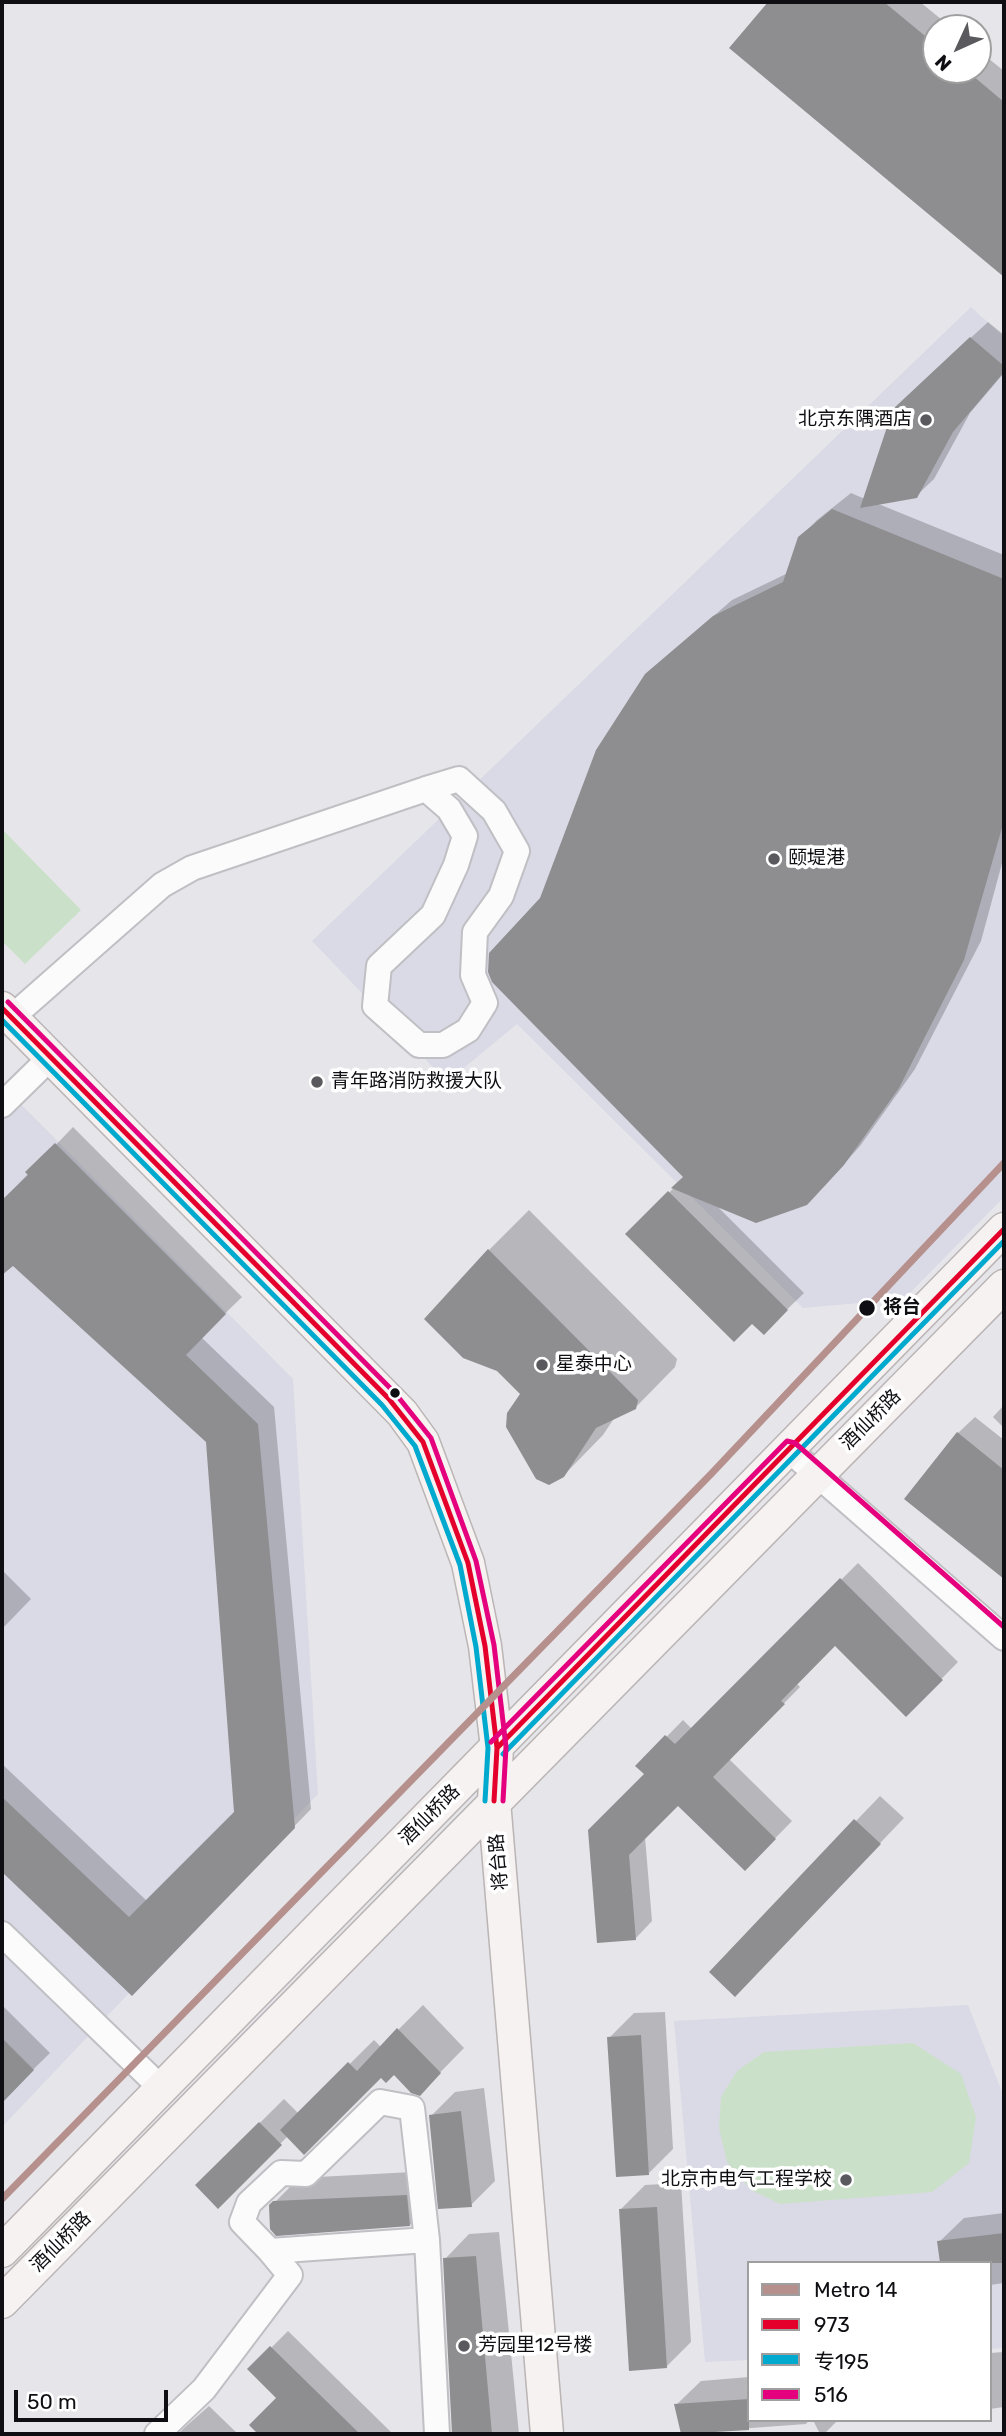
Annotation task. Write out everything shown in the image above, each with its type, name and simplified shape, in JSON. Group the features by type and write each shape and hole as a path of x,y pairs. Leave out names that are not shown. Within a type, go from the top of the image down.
{"main road":[{"name":"将台路","path":"6,1013 389,1399 423,1442 468,1563 485,1646 497,1748 494,1801 547,2434"},
{"name":"酒仙桥路","path":"2,2251 1004,1229"},
{"name":"酒仙桥路","path":"2,2302 1004,1286"}],"street":[{"path":"6,1013 162,885 192,868 426,789 459,779 494,811 517,851 501,895 475,932 473,975 485,1003 468,1030 443,1045 419,1045 375,1006 379,966 432,915 456,865 465,836 449,809 426,789"},
{"path":"2,1105 51,1057"},
{"path":"789,1450 1004,1638"},
{"path":"2,1934 162,2088"},
{"path":"158,2434 204,2389 290,2275 242,2222 249,2203 281,2173 306,2174 380,2102 412,2108 427,2240 437,2434"},
{"path":"270,2251 427,2240"}],"shaded area":[{"name":"颐堤港","path":"971,307 1004,337 1004,1197 904,1299 803,1308 517,1024 447,1082 312,941"},
{"path":"2,1085 293,1379 318,1794 2,2127"},
{"name":"北京市电气工程学校","path":"968,2005 1004,2097 1004,2348 992,2349 992,2261 747,2261 747,2360 705,2362 674,2021"}],"green space":[{"path":"2,829 81,910 25,964 2,941"},
{"path":"913,2043 961,2074 976,2117 969,2163 932,2192 780,2204 751,2190 727,2162 719,2128 721,2097 737,2071 764,2052"}],"building":[{"path":"768,2 884,2 922,33 922,84 983,84 1004,102 1004,277 729,48"},
{"name":"北京东隅酒店","path":"970,337 1004,366 1004,372 953,432 917,498 860,508 893,409"},
{"name":"颐堤港","path":"832,509 1004,579 1004,821 964,960 899,1088 844,1165 807,1205 756,1223 671,1188 683,1177 492,982 488,972 489,953 540,898 596,750 645,674 713,616 783,582 798,537"},
{"path":"55,1143 226,1314 186,1355 258,1424 295,1828 132,1996 2,1872 2,1797 129,1917 234,1812 206,1442 13,1266 2,1275 2,1200 28,1175 25,1172"},
{"path":"668,1191 788,1310 764,1335 752,1324 734,1342 625,1234"},
{"name":"星泰中心","path":"488,1249 638,1400 636,1409 596,1428 564,1477 549,1485 536,1479 506,1427 507,1413 520,1394 497,1371 463,1358 424,1319"},
{"path":"957,1432 1004,1470 1004,1579 904,1499"},
{"path":"840,1578 943,1680 906,1717 835,1646 781,1701 785,1704 713,1777 776,1839 745,1871 678,1806 629,1855 636,1940 597,1943 588,1830 644,1774 635,1766 665,1735 675,1744"},
{"path":"854,1819 881,1844 735,1997 709,1972"},
{"path":"397,2028 441,2073 420,2096 411,2093 394,2075 386,2083 381,2078 304,2155 280,2130 348,2062 357,2071"},
{"path":"641,2035 649,2175 616,2177 607,2037"},
{"path":"2,2038 34,2070 2,2103"},
{"path":"461,2111 472,2207 438,2209 429,2115"},
{"path":"259,2122 282,2145 218,2209 195,2185"},
{"path":"407,2195 410,2226 276,2236 270,2229 269,2205 273,2201"},
{"path":"657,2207 667,2368 629,2371 619,2209"},
{"path":"1004,2233 1004,2263 940,2261 937,2241"},
{"name":"芳园里12号楼","path":"476,2256 492,2434 452,2434 443,2258"},
{"path":"270,2346 360,2434 258,2434 249,2425 276,2398 247,2369"},
{"path":"747,2399 749,2430 681,2434 674,2404"}],"metro line":[{"name":"14","path":"2,2199 712,1473 1004,1163"}],"transit line":[{"name":"516","path":"8,1002 395,1393 431,1438 476,1561 494,1645 506,1747 503,1801"},
{"name":"973","path":"2,1008 389,1399 423,1442 468,1563 485,1646 497,1748 494,1801"},
{"name":"专195","path":"2,1020 382,1405 415,1446 460,1565 476,1647 488,1748 485,1801"},
{"name":"973","path":"497,1748 1004,1229"},
{"name":"专195","path":"503,1754 1004,1241"},
{"name":"516","path":"491,1742 787,1441 795,1443 1004,1627"}],"place":[{"name":"北京东隅酒店","path":"926,420"},
{"name":"颐堤港","path":"774,859"},
{"name":"青年路消防救援大队","path":"317,1082"},
{"name":"将台","path":"867,1308"},
{"name":"星泰中心","path":"542,1365"},
{"name":"北京市电气工程学校","path":"846,2180"},
{"name":"芳园里12号楼","path":"464,2346"}]}
